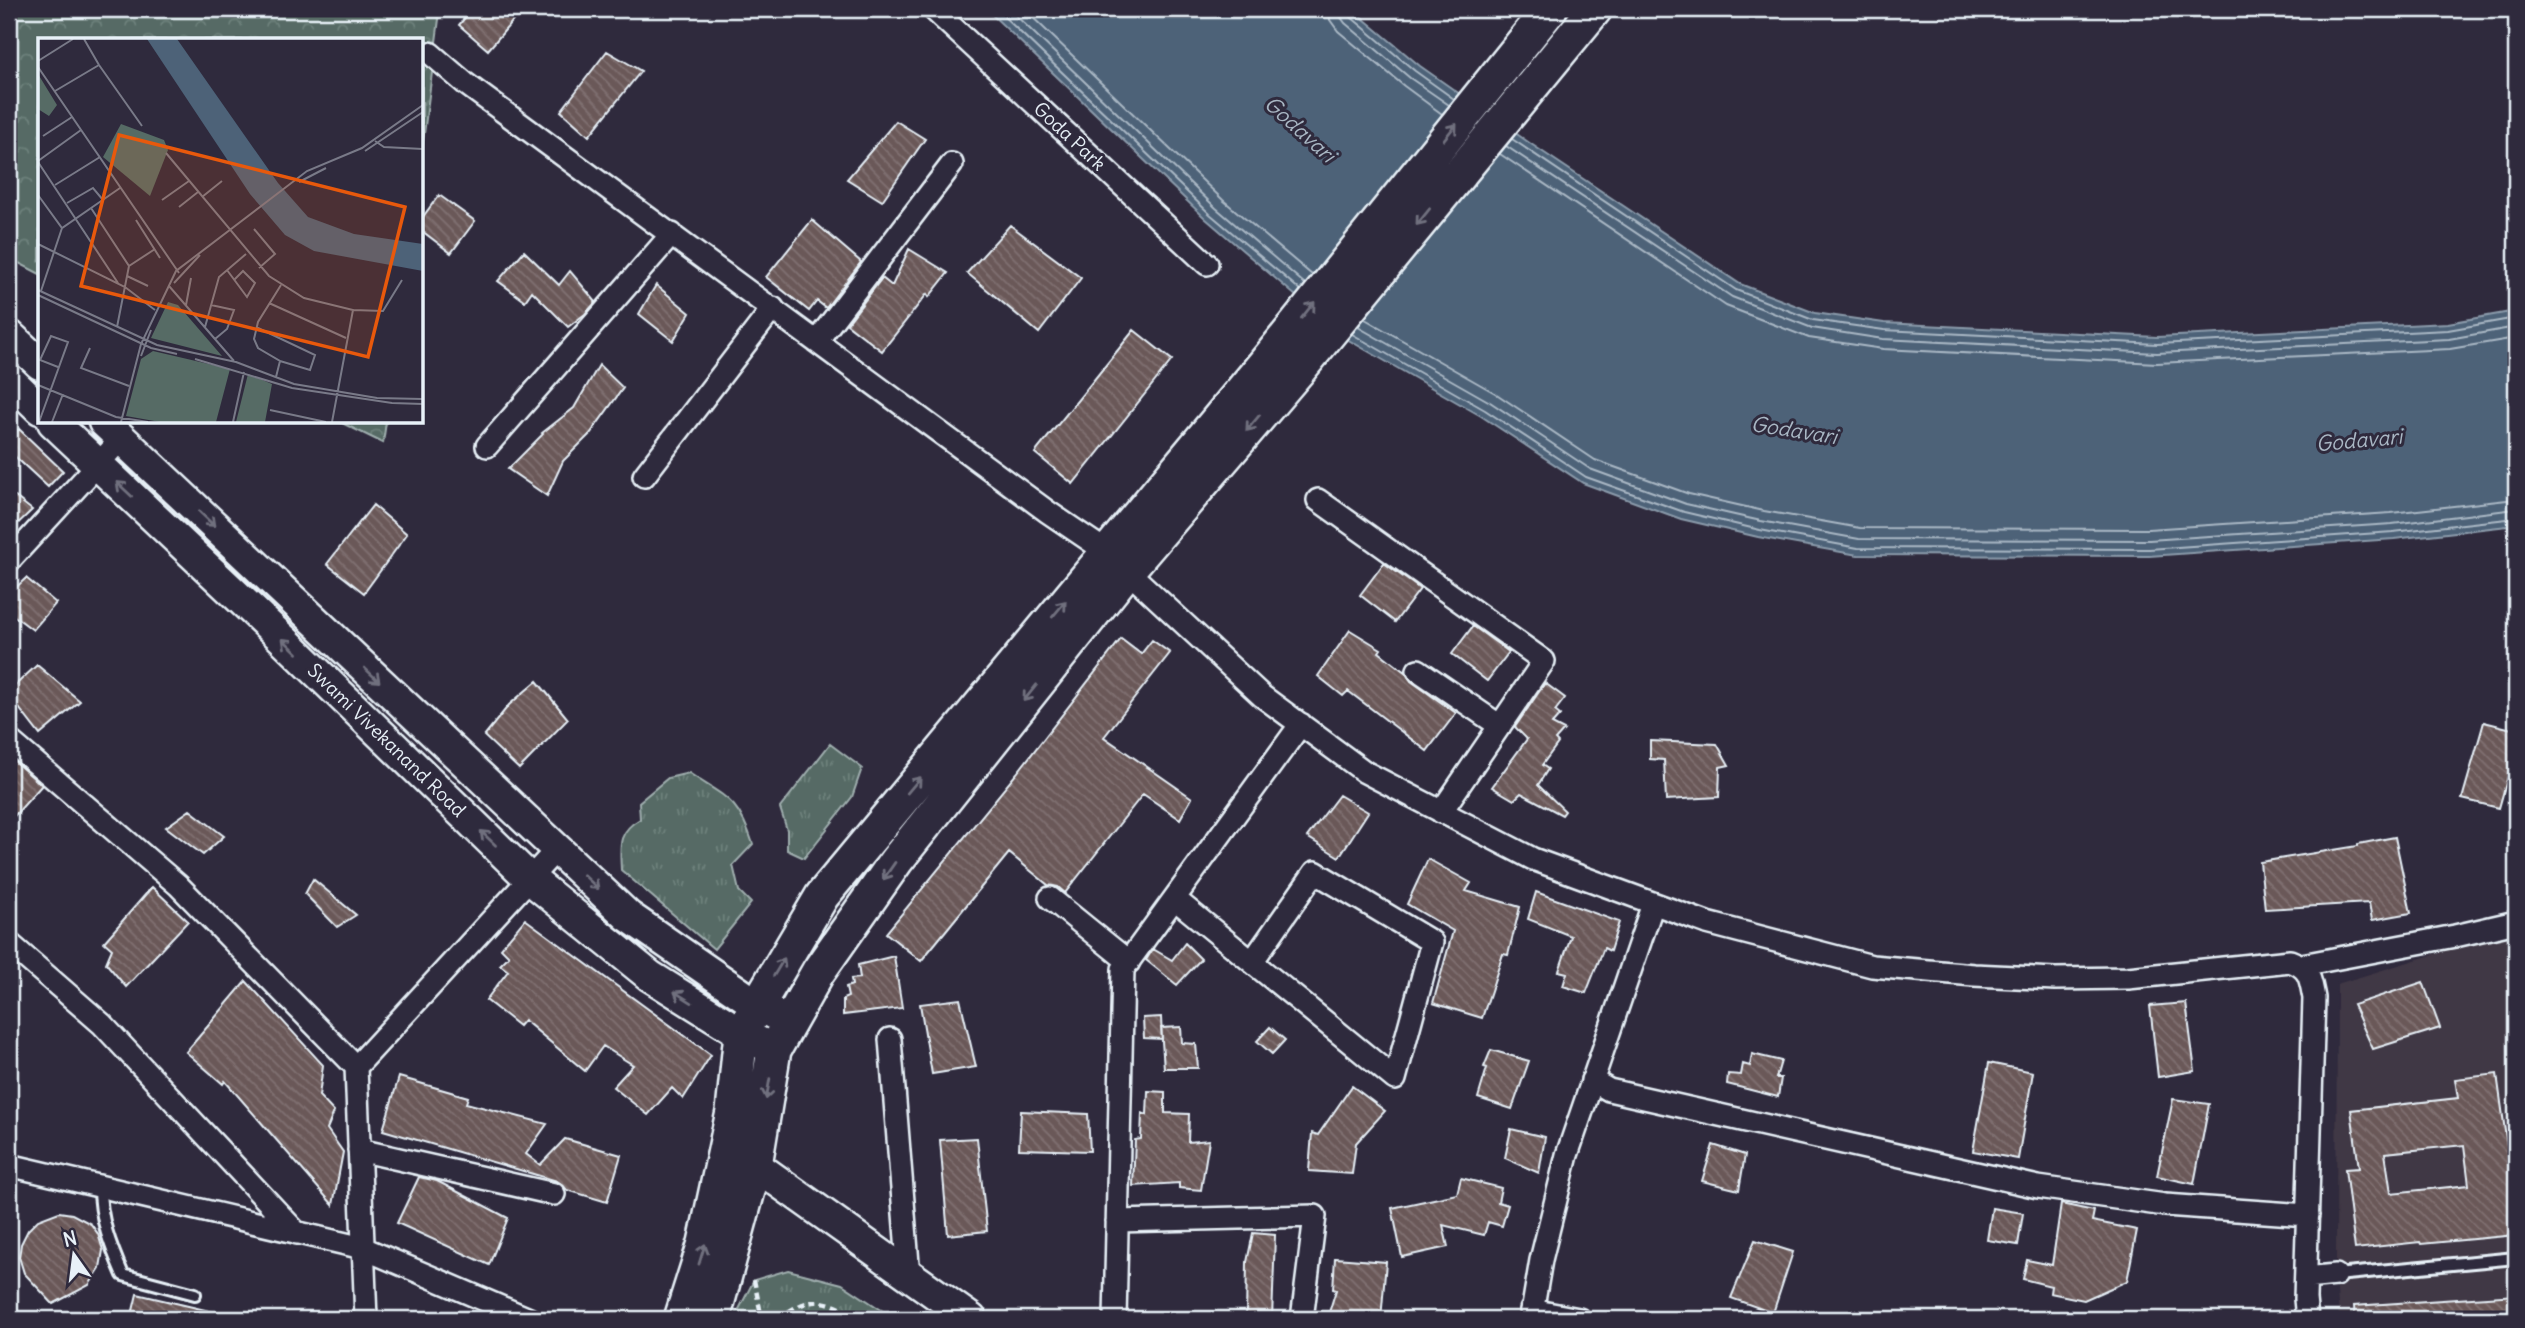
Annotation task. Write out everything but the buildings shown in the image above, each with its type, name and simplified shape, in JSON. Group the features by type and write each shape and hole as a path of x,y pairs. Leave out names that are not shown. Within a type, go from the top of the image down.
{"main road":[{"path":"713,1319 755,1166 782,1036 818,972 896,861 1265,363 1549,9"},
{"path":"681,1319 705,1243 726,1150 749,1019 822,896 1117,562 1298,371 1595,9"},
{"path":"9,335 38,362"},
{"path":"9,379 38,407"},
{"name":"Swami Vivekanand Road","path":"55,424 285,641 529,878 650,976 749,1019"},
{"path":"113,430 628,916 749,1019 782,1036"},
{"path":"726,1150 755,1166 971,1319"}],"street":[{"name":"Goda Park","path":"933,9 1207,264"},
{"path":"430,53 466,84 1117,562 1262,696 1365,772 1533,859 1707,923 1872,966 2055,979 2128,978 2290,961 2302,965 2516,922"},
{"path":"817,341 952,164"},
{"path":"487,446 673,234"},
{"path":"644,476 773,308"},
{"path":"9,561 98,465 113,430"},
{"path":"1318,500 1544,661 1441,812"},
{"path":"1418,670 1500,726"},
{"path":"1115,1319 1124,970 1301,724"},
{"path":"9,740 178,885 356,1067 366,1319"},
{"path":"356,1067 557,849"},
{"path":"1175,899 1252,962 1293,995 1395,1079 1433,942 1315,872 1252,962"},
{"path":"1050,898 1129,962"},
{"path":"1579,1319 1531,1315 1567,1155 1653,904"},
{"path":"9,943 102,1024 297,1233"},
{"path":"2302,965 2309,977 2314,998 2307,1319"},
{"path":"890,1038 909,1276"},
{"path":"1592,1080 1609,1090 2038,1187 2165,1205 2308,1215"},
{"path":"359,1150 554,1194"},
{"path":"9,1165 363,1248 530,1319"},
{"path":"1117,1221 1315,1216 1302,1319"},
{"path":"2306,1278 2336,1275"}],"lane":[{"path":"100,1187 104,1228 123,1275 195,1294"},
{"path":"2336,1275 2516,1258"}],"path":[{"path":"754,1280 762,1319"},
{"path":"779,1319 793,1308 810,1301 838,1306 858,1319"}],"shaded area":[{"path":"2516,929 2516,1319 2339,1319 2336,1275 2337,984"}],"green space":[{"path":"9,9 431,9 439,19 424,134 424,38 38,38 38,273 9,258"},
{"path":"344,424 386,424 383,443"},
{"path":"830,744 862,768 852,797 804,858 787,850 787,830 780,808"},
{"path":"689,773 722,794 736,808 753,844 733,865 739,891 751,903 714,949 621,870 622,840 627,829 640,819 639,802 668,778"},
{"path":"788,1270 842,1284 895,1319 734,1319 754,1280"}],"water":[{"name":"Godavari","path":"986,9 1352,9 1420,66 1740,284 1815,313 1884,323 2157,337 2448,323 2516,311 2516,525 2394,539 2149,556 1858,555 1758,537 1681,519 1583,483 1481,416 1345,338 1206,219"}]}
